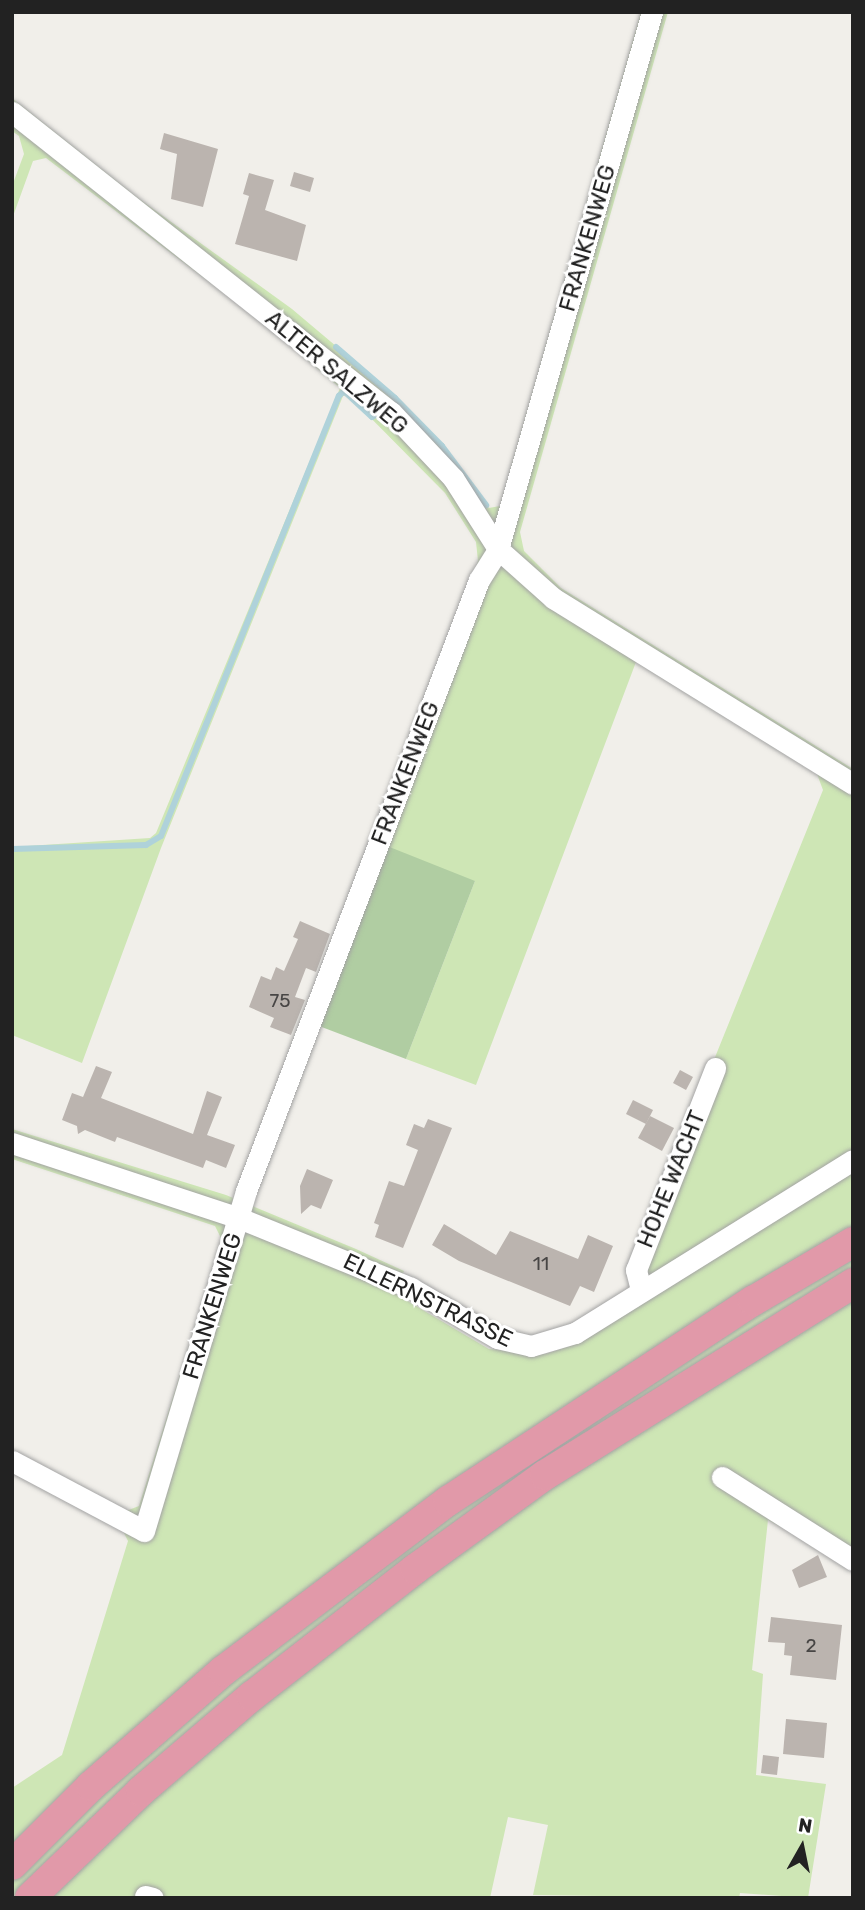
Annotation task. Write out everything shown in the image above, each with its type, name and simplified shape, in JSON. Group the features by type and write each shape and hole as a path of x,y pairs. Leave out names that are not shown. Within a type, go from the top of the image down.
{"highway":[{"path":"12,1865 92,1786 223,1671 448,1501 753,1301 853,1242"},
{"path":"30,1898 141,1791 221,1722 415,1569 545,1475 853,1283"}],"street":[{"name":"FRANKENWEG","path":"12,1461 144,1531 239,1218 474,593 498,549 652,12"},
{"name":"ALTER SALZWEG","path":"12,112 391,412 453,478 498,549 553,598 853,784"},
{"name":"HOHE WACHT","path":"641,1290 635,1270 715,1068"},
{"name":"ELLERNSTRASSE","path":"12,1143 239,1218 411,1289 514,1345 544,1344 566,1337 853,1160"},
{"path":"722,1477 853,1560"}],"green space":[{"path":"641,12 668,12 520,532 524,551 561,588 853,769 853,1566 768,1520 752,1670 763,1674 756,1775 826,1784 808,1898 740,1893 739,1898 533,1895 548,1825 508,1817 490,1898 12,1898 12,1788 62,1755 128,1541 121,1527 126,1511 139,1506 222,1240 215,1226 12,1159 12,1129 226,1195 404,1271 394,1293 489,1349 545,1354 561,1349 644,1301 646,1228 823,790 817,774 636,662 476,1085 406,1059 475,881 350,897 478,561 476,542 445,493 348,395 343,396 161,848 82,1063 12,1035 12,847 150,838 156,833 340,388 271,329 46,158 33,161 12,219 12,186 24,154 19,136 12,131 12,98 138,198 292,309 394,395 469,478 489,508 500,506"},
{"path":"387,846 475,881 406,1059 319,1026"}],"building":[{"path":"164,133 218,149 203,207 171,199 177,154 160,149"},
{"path":"294,172 314,178 310,192 290,186"},
{"path":"249,173 274,180 265,210 306,225 297,261 235,244 249,196 243,194"},
{"path":"300,921 330,934 316,972 306,968 295,997 305,1000 291,1035 270,1027 274,1018 249,1007 261,976 271,980 276,967 284,971 298,939 293,937"},
{"path":"96,1066 112,1072 101,1098 193,1134 207,1091 222,1097 207,1135 235,1145 226,1168 206,1160 203,1168 117,1137 115,1142 85,1130 78,1134 77,1126 62,1120 72,1093 83,1097"},
{"path":"680,1070 693,1077 686,1090 673,1083"},
{"path":"633,1100 653,1110 646,1124 626,1114"},
{"path":"650,1116 674,1128 662,1151 638,1138"},
{"path":"428,1119 452,1128 403,1248 375,1237 379,1225 374,1223 389,1181 404,1186 418,1150 406,1145 414,1124 424,1128"},
{"path":"307,1169 333,1180 321,1209 311,1205 301,1214 300,1186"},
{"path":"444,1224 496,1255 510,1231 578,1259 588,1235 613,1246 594,1292 580,1286 570,1306 459,1261 432,1245"},
{"path":"818,1555 827,1577 799,1588 792,1570"},
{"path":"771,1617 842,1625 836,1680 790,1675 792,1656 784,1655 785,1643 768,1642"},
{"path":"786,1719 827,1723 824,1758 783,1754"},
{"path":"763,1755 779,1757 777,1775 761,1773"}],"waterway":[{"path":"336,347 395,398 442,446 486,505"},
{"path":"12,849 146,845 161,836 339,396 344,391 372,417 376,415"}]}
